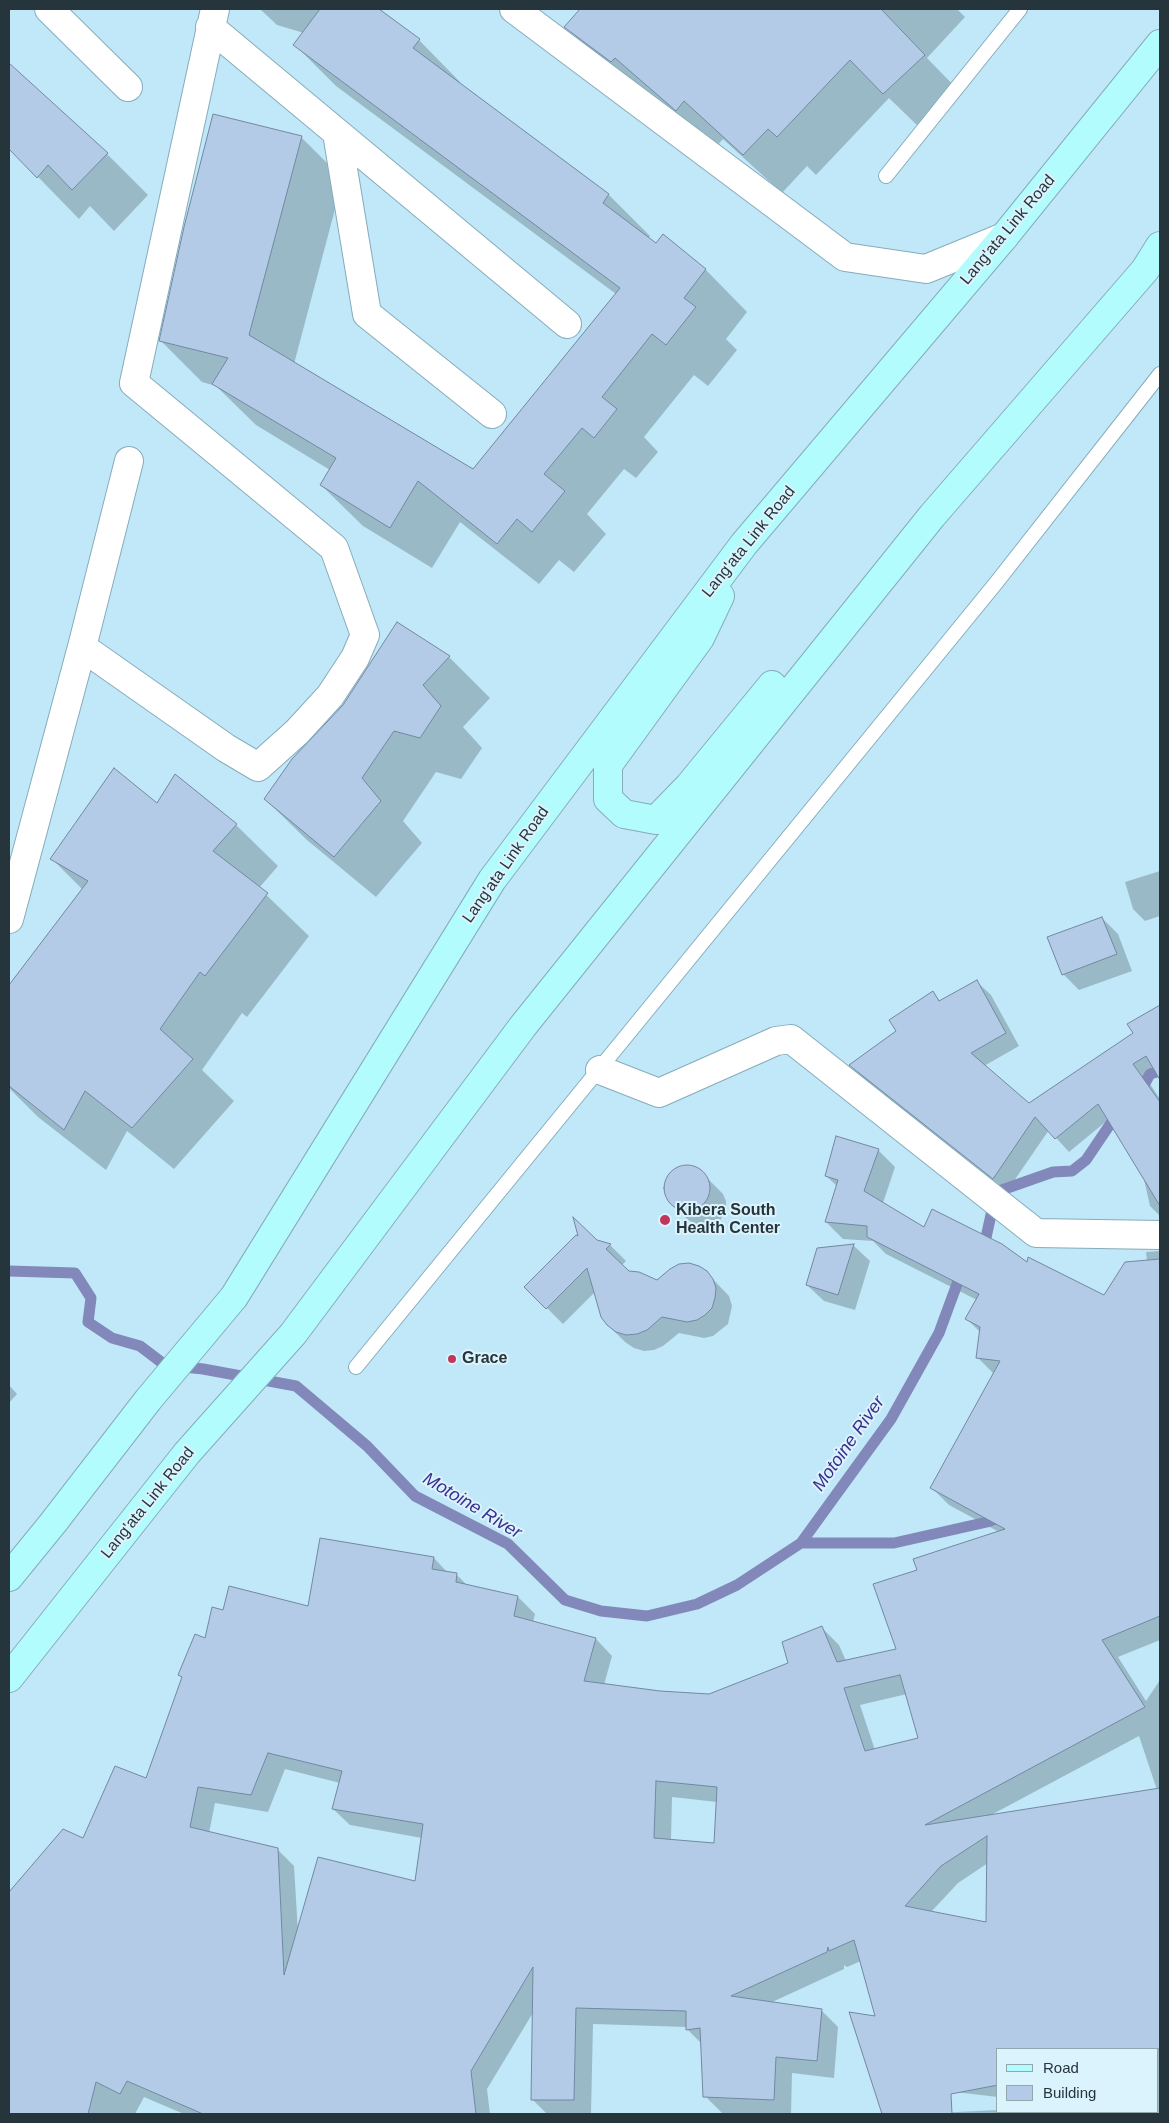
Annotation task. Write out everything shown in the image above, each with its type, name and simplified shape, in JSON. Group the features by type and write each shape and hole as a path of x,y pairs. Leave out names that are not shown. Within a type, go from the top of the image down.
{"main road":[{"name":"Lang'ata Link Road","path":"9,1577 54,1524 148,1400 234,1297 492,880 744,544 1004,237 1160,44"},
{"path":"744,544 700,638 608,765 608,799 624,814 656,820 689,786 845,596 932,516 1145,270 1160,246"},
{"name":"Lang'ata Link Road","path":"9,1678 187,1454 293,1334 523,1026 932,516"}],"street":[{"path":"49,9 128,87"},
{"path":"514,9 845,256 926,269 1004,237"},
{"path":"213,18 337,133 567,324"},
{"path":"82,647 226,748 258,767 297,732 330,696 355,658 366,635 334,548 134,383 213,18"},
{"path":"337,133 367,314 492,414"},
{"path":"9,919 82,647 129,461"},
{"path":"600,1070 659,1093 776,1041 791,1039 1036,1233 1160,1235"}],"lane":[{"path":"886,176 1020,9"},
{"path":"356,1367 996,583 1160,374"}],"building":[{"path":"320,9 379,9 420,39 413,48 609,194 603,203 656,243 663,234 706,269 684,298 696,307 666,345 652,334 602,397 617,409 594,438 582,428 544,474 565,491 532,532 517,519 497,544 418,481 390,528 320,485 336,458 212,384 228,358 159,341 184,227 213,114 302,136 249,335 473,469 620,288 293,45"},
{"path":"580,9 881,9 925,55 883,94 850,60 777,137 768,129 743,155 684,101 676,111 615,58 611,62 564,27"},
{"path":"9,63 108,153 72,190 48,165 37,178 9,149"},
{"path":"397,622 450,656 423,685 441,706 420,738 394,731 362,778 381,801 334,857 264,799 292,759 343,705"},
{"path":"114,768 157,803 175,774 237,824 213,851 268,893 205,976 200,972 160,1029 193,1059 132,1128 85,1091 64,1130 9,1086 9,985 88,881 50,859"},
{"path":"1102,917 1117,954 1062,975 1047,937"},
{"path":"977,980 1006,1033 971,1053 1029,1103 1133,1033 1127,1024 1160,1005 1160,1080 1146,1056 1133,1064 1160,1102 1160,1206 1098,1104 1055,1139 1035,1117 993,1179 849,1065 896,1031 889,1020 933,991 939,1001"},
{"path":"836,1136 879,1149 864,1191 924,1227 932,1209 1002,1244 1027,1262 1028,1257 1104,1295 1125,1262 1160,1259 1160,1616 1102,1640 1145,1707 925,1825 1160,1788 1160,2049 996,2048 996,2085 951,2094 952,2114 882,2114 849,2012 875,2016 854,1940 829,1951 828,1947 827,1952 731,1996 822,2009 817,2061 776,2057 774,2100 703,2097 700,2028 686,2030 686,2011 576,2008 574,2100 531,2100 533,1967 471,2071 476,2114 203,2114 127,2081 120,2094 96,2082 88,2114 9,2114 9,1892 63,1829 83,1838 115,1766 146,1778 182,1677 178,1675 195,1634 205,1638 212,1607 223,1610 229,1586 308,1606 320,1538 434,1557 432,1569 457,1573 456,1582 518,1596 514,1616 596,1638 584,1681 660,1691 709,1694 788,1663 782,1642 822,1626 837,1662 896,1649 873,1584 917,1570 913,1559 1005,1529 930,1488 1000,1361 976,1358 980,1327 965,1319 979,1294 867,1237 867,1226 825,1222 838,1180 825,1176","holes":["900,1675 918,1738 865,1751 844,1688","268,1753 342,1771 332,1809 423,1824 415,1881 318,1857 284,1975 278,1848 190,1827 198,1787 251,1795","656,1781 717,1787 714,1843 654,1838","987,1836 986,1922 905,1906 941,1866"]},
{"path":"687,1165 700,1169 706,1175 710,1188 706,1201 700,1207 687,1211 674,1207 668,1201 664,1188 668,1175 674,1169"},
{"path":"573,1217 597,1240 611,1244 606,1249 629,1271 639,1272 657,1280 679,1264 689,1263 707,1271 713,1279 716,1288 712,1308 697,1320 687,1322 662,1317 647,1330 637,1334 626,1335 616,1332 601,1317 587,1268 546,1309 524,1287 576,1235 578,1236"},
{"path":"854,1244 838,1295 806,1285 817,1248"}],"waterway":[{"name":"Motoine River","path":"1139,1094 1150,1074 1160,1071"},
{"name":"Motoine River","path":"980,1248 985,1242 996,1192 1053,1172 1072,1171 1086,1160 1115,1117 1120,1114"},
{"name":"Motoine River","path":"9,1271 75,1273 91,1298 88,1322 112,1338 140,1346 165,1365 203,1369 296,1386 367,1446 415,1496 508,1544 565,1600 601,1611 647,1616 697,1604 737,1585 801,1543 891,1419 939,1333 960,1276 965,1270"},
{"path":"801,1543 894,1543 987,1522 1004,1516"}],"place":[{"name":"Kibera South Health Center","path":"665,1220"},
{"name":"Grace","path":"452,1359"}]}
